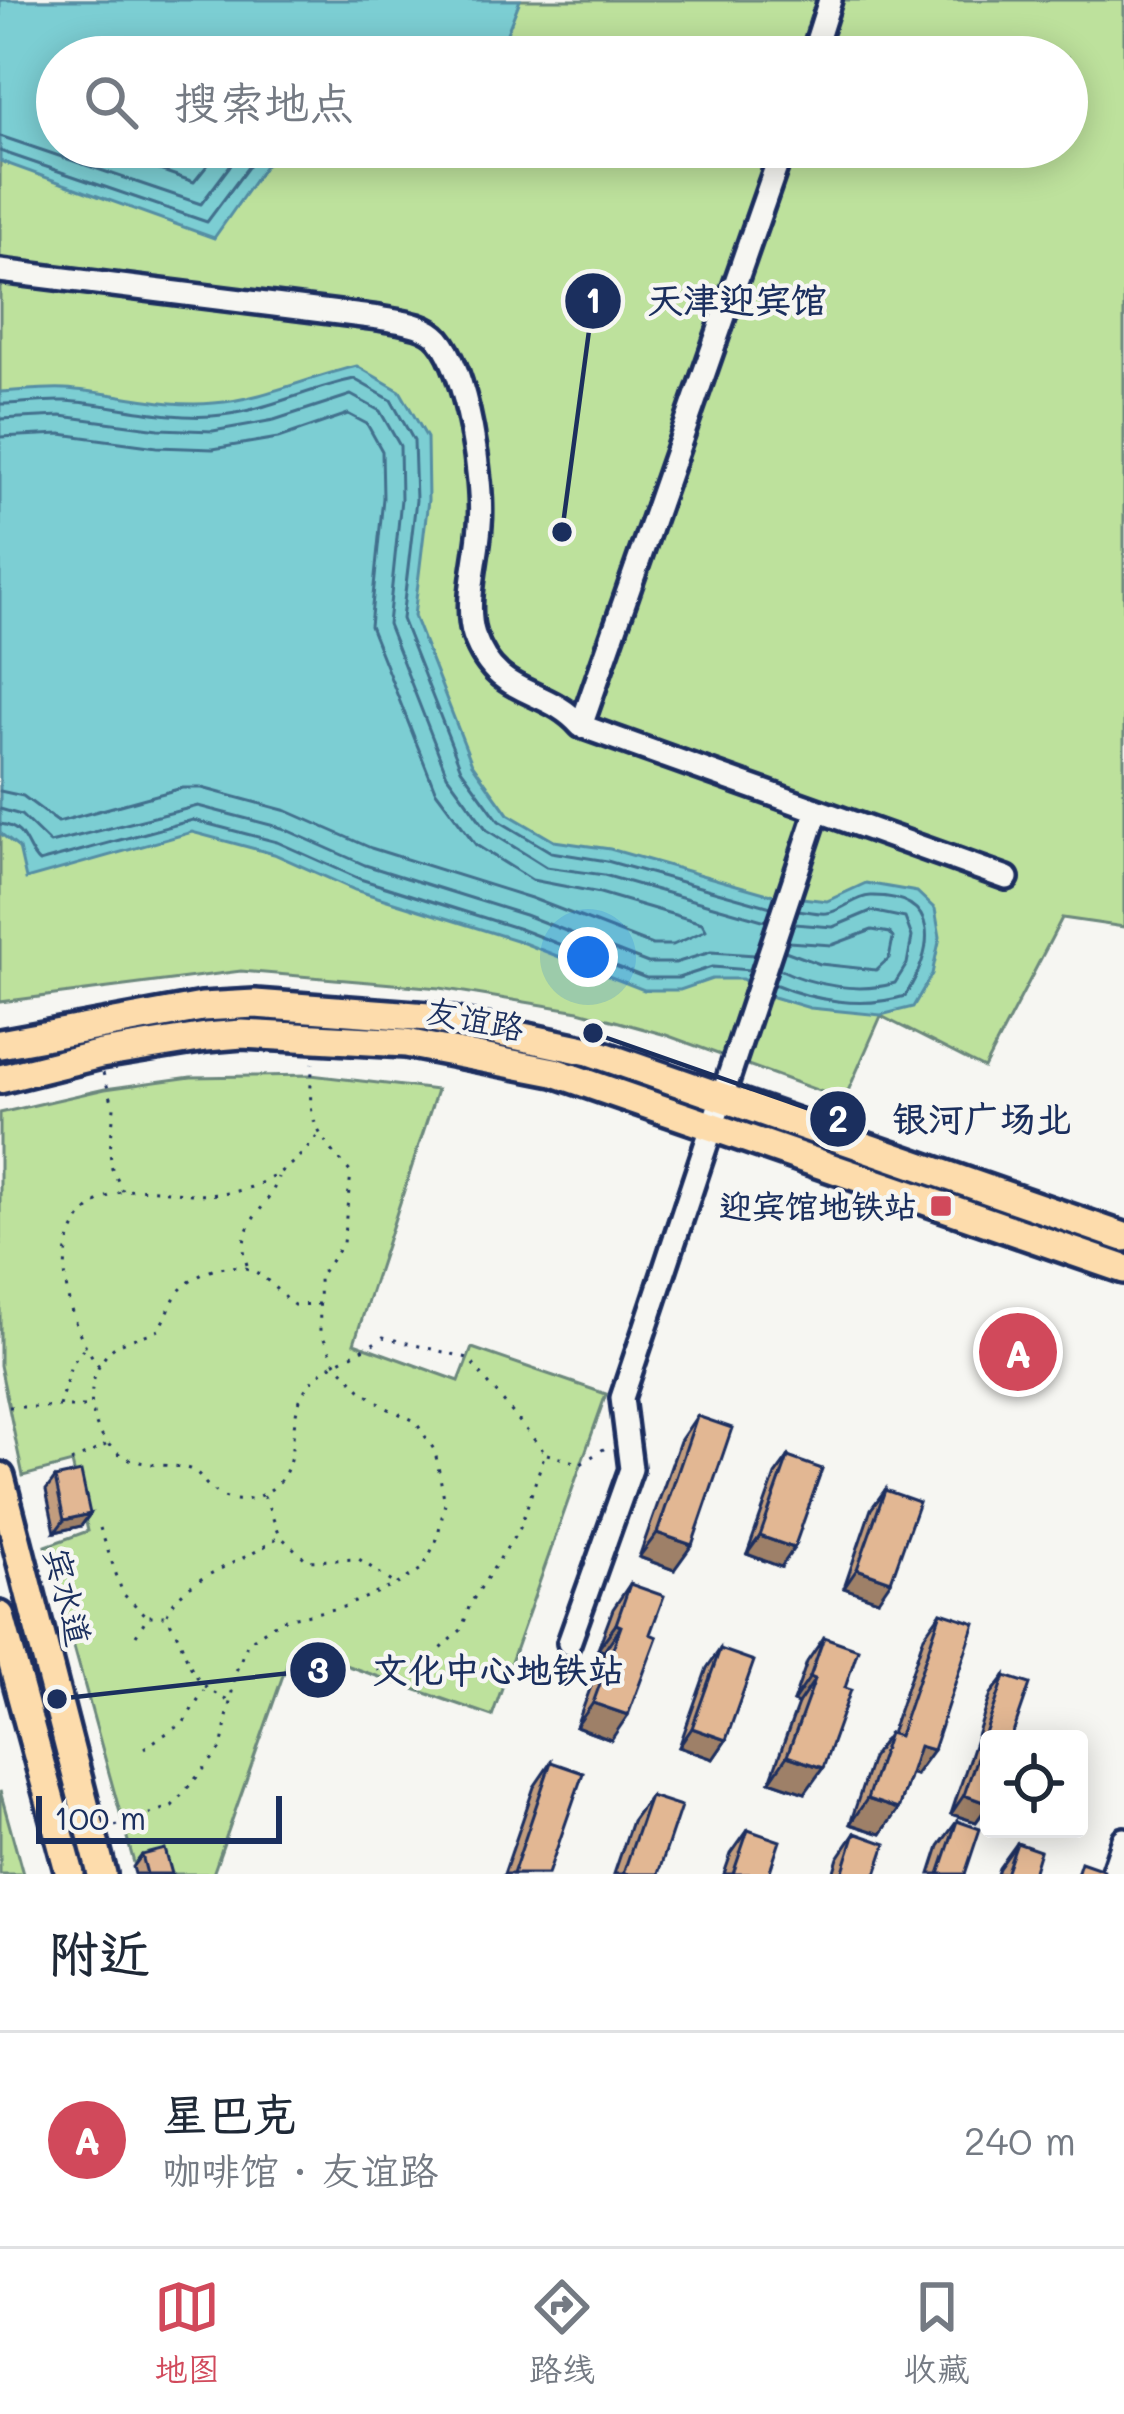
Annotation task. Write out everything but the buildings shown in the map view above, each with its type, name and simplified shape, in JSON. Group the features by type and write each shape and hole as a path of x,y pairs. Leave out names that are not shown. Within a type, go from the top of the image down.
{"main road":[{"name":"友谊路","path":"0,1044 202,1007 255,1004 430,1017 611,1058 1124,1237"},
{"name":"友谊路","path":"0,1078 101,1054 206,1037 406,1043 554,1072 1124,1269"},
{"name":"宾水道","path":"0,1477 102,1874"},
{"path":"0,1616 70,1874"}],"street":[{"path":"819,36 830,0"},
{"path":"581,726 776,168"},
{"path":"0,271 421,327 439,339 462,396 480,481 472,629 483,655 513,688 565,708 581,726 1007,878"},
{"path":"569,1643 631,1469 622,1398 817,812"},
{"path":"1112,1874 1124,1839"}],"path":[{"path":"112,1827 172,1806 221,1749 236,1671 248,1642 281,1620 343,1607 396,1586 423,1568 437,1539 445,1503 435,1451 416,1421 360,1389 336,1363 320,1330 319,1277 343,1243 351,1174 318,1135 308,1105 316,1037"},
{"path":"101,1054 105,1089 114,1107 110,1152 123,1191"},
{"path":"100,1367 84,1347 64,1287 66,1251 78,1221 100,1199 123,1191 223,1196 278,1175 299,1161 318,1135"},
{"path":"248,1268 243,1251 246,1226 275,1188 278,1175"},
{"path":"319,1304 294,1305 248,1268 228,1266 202,1275 178,1292 159,1330 119,1343 106,1354 91,1407 106,1445 147,1466 194,1470 222,1498 239,1501 263,1495 281,1482 292,1462 296,1408 308,1385 383,1336 468,1358 545,1454 581,1464 608,1445"},
{"path":"59,1408 71,1365 84,1347"},
{"path":"9,1407 91,1407"},
{"path":"71,1462 106,1445"},
{"path":"373,1673 382,1665 426,1663 462,1629 470,1604 520,1528 545,1454"},
{"path":"263,1495 280,1536 308,1561 359,1558 396,1586"},
{"path":"100,1528 123,1594 148,1616 166,1616"},
{"path":"166,1616 174,1599 196,1582 263,1550 280,1536"},
{"path":"136,1635 148,1616"},
{"path":"166,1616 179,1634 188,1668 205,1689 229,1702"},
{"path":"144,1748 184,1721 205,1689"}],"green space":[{"path":"0,0 1124,0 1124,927 1062,918 984,1068 881,1016 844,1100 666,1035 579,1011 440,988 241,971 0,1002"},
{"path":"311,1075 437,1090 354,1343 459,1381 472,1348 606,1394 492,1716 293,1647 213,1874 162,1874 157,1858 134,1863 46,1546 88,1531 72,1463 23,1476 0,1365 0,1113 105,1089 191,1077"},
{"path":"0,1791 23,1874 0,1874"}],"water":[{"path":"0,0 520,0 506,36 36,36 36,168 263,168 214,238 0,161"},
{"path":"357,366 400,391 427,438 428,500 414,616 472,764 508,814 554,841 610,849 768,894 827,901 866,883 917,892 935,909 940,937 932,974 913,1007 881,1015 810,1008 773,997 742,979 712,979 680,990 644,990 516,940 355,890 274,854 192,832 26,879 19,848 0,833 0,392 65,389 214,403"}],"place":[{"name":"天津迎宾馆","path":"562,532"},
{"name":"银河广场北","path":"593,1033"},
{"name":"迎宾馆地铁站","path":"941,1206"},
{"name":"星巴克","path":"1018,1352"},
{"name":"文化中心地铁站","path":"57,1699"}]}
